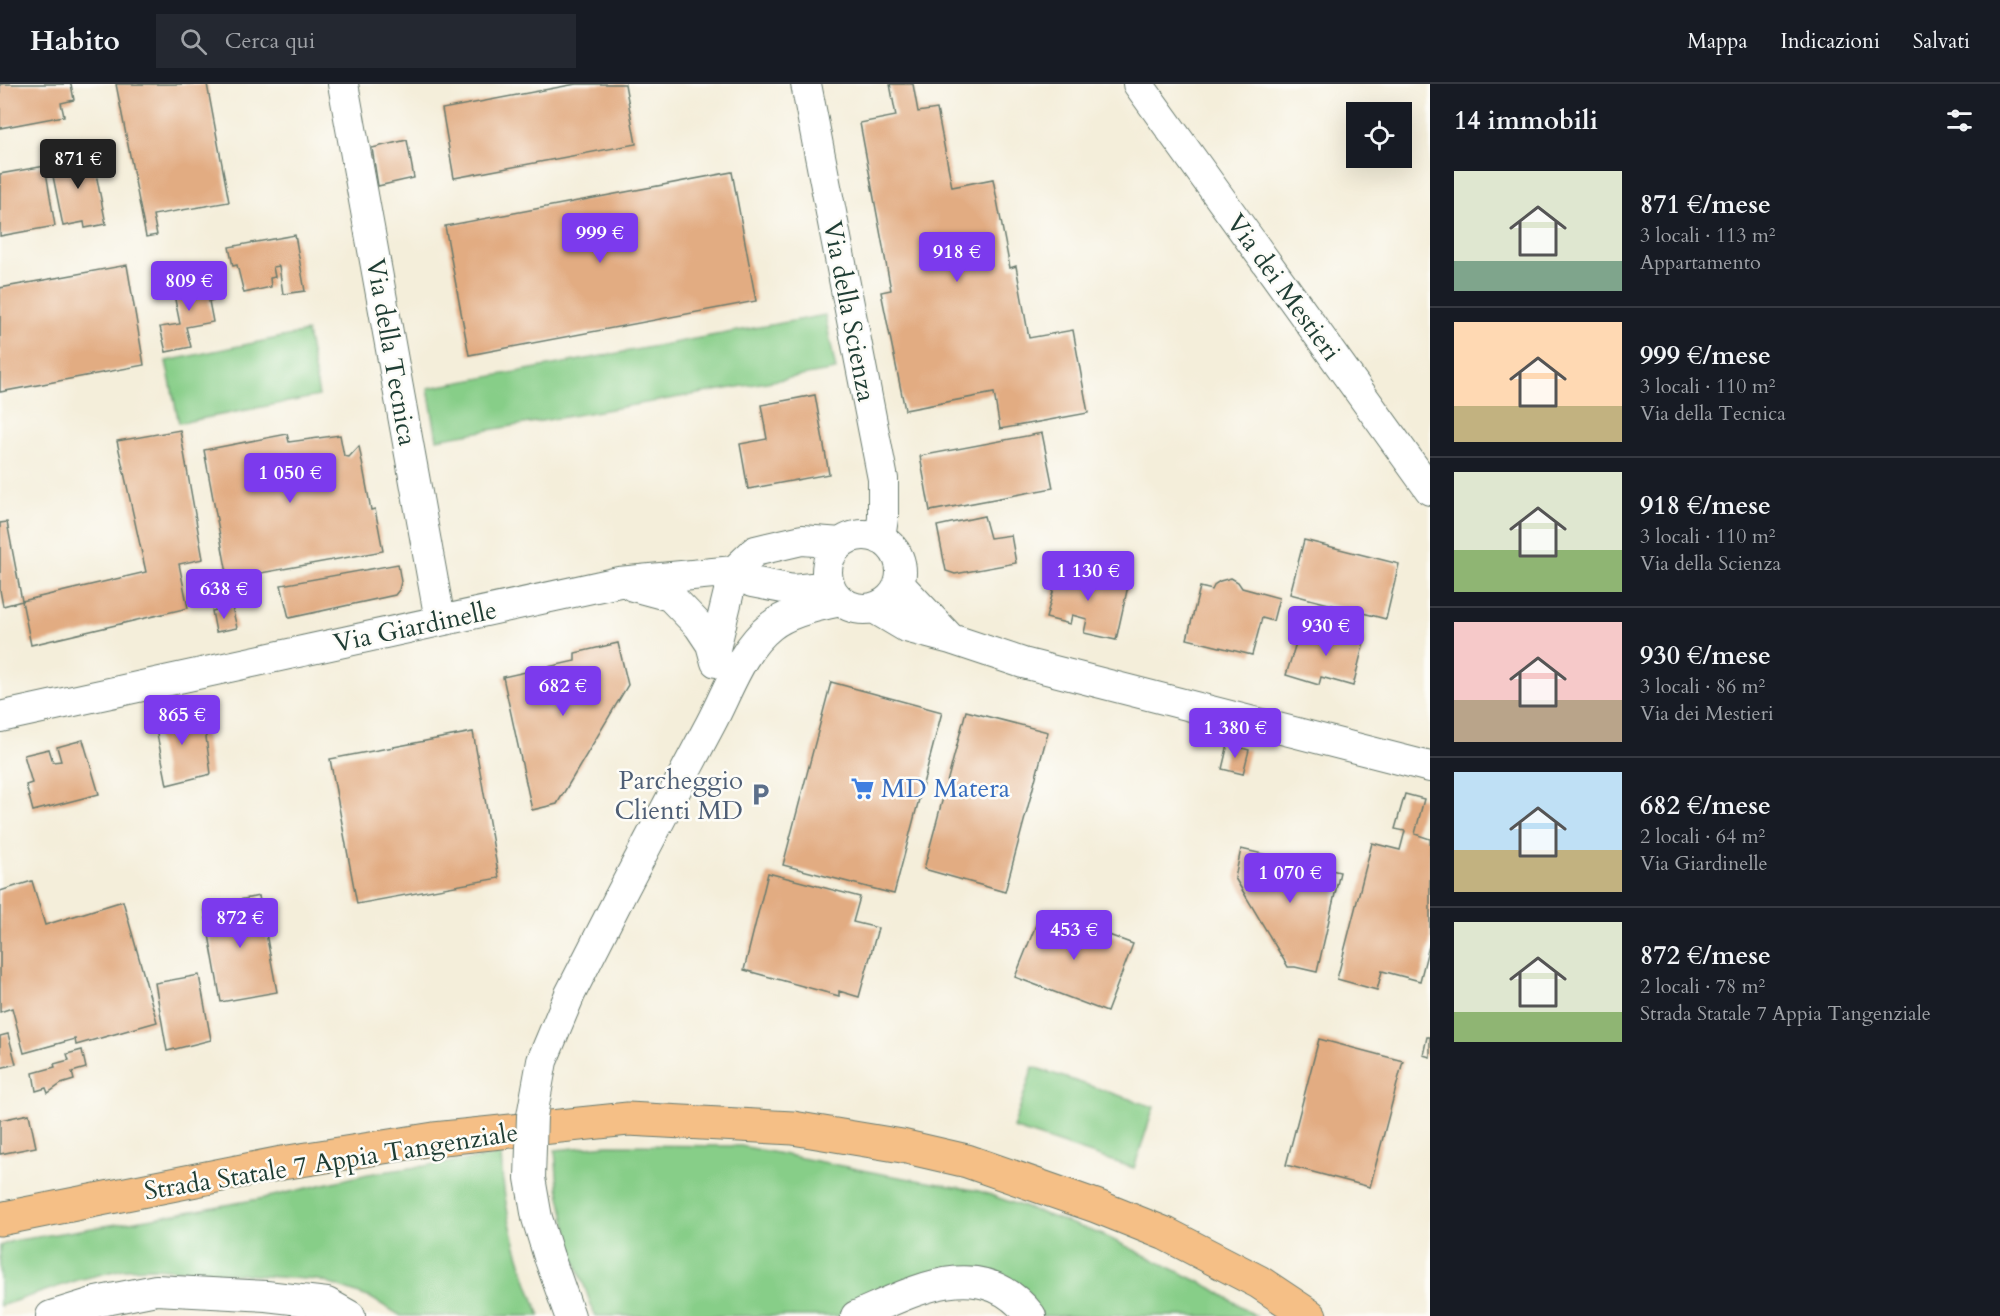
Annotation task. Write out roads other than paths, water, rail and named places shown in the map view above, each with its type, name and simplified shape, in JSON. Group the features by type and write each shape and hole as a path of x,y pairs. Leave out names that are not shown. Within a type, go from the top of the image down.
{"highway":[{"name":"Strada Statale 7 Appia Tangenziale","path":"0,1220 282,1163 434,1139 628,1119 793,1128 902,1146 967,1161 1096,1206 1166,1234 1259,1282 1310,1316"}],"street":[{"name":"Via della Tecnica","path":"343,84 440,620"},
{"name":"Via della Scienza","path":"806,84 883,479 883,518 880,539"},
{"name":"Via dei Mestieri","path":"1138,84 1430,490"},
{"path":"858,536 880,539 892,549 898,560 901,572 898,584 893,595 885,603 874,608 851,607 835,594 827,574 828,562 833,551 841,543 858,536"},
{"path":"714,653 734,571 755,551 802,540 841,543"},
{"name":"Via Giardinelle","path":"2,708 619,582 734,571"},
{"path":"734,571 752,582 793,590 835,594"},
{"path":"619,582 670,596 699,626 711,644 717,664 716,712"},
{"path":"898,584 951,639"},
{"path":"570,1316 537,1218 530,1178 532,1116 542,1061 570,994 738,666 772,625 821,605 835,594"},
{"path":"874,608 906,627 1023,663 1430,767"},
{"path":"856,1316 930,1284 953,1280 976,1282 1000,1290 1019,1301 1031,1316"},
{"path":"51,1316 96,1302 156,1290 266,1296 316,1302 327,1304 350,1316"}],"place":[{"name":"MD Matera","path":"863,788"},
{"name":"Parcheggio Clienti MD","path":"761,795"}]}
